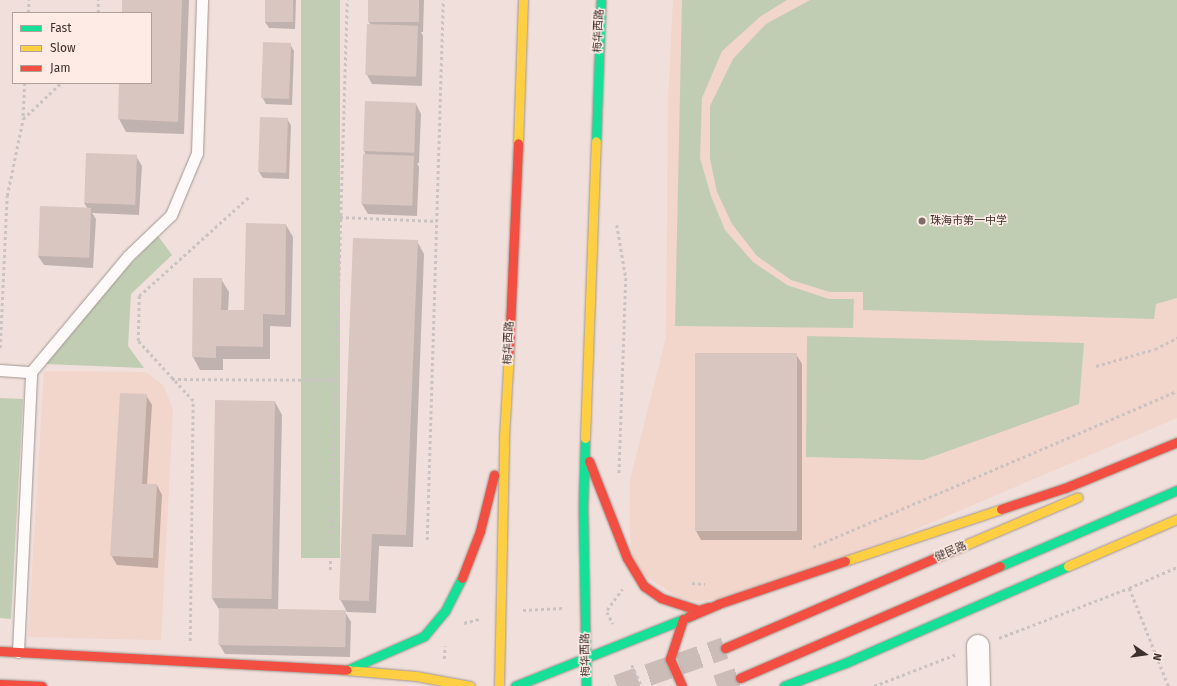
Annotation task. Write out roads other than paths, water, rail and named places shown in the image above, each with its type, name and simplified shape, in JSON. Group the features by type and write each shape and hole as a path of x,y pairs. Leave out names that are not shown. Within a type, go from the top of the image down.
{"main road":[{"name":"梅华西路","path":"499,686 504,438 514,266 523,0"},
{"name":"梅华西路","path":"586,686 585,453 601,0"},
{"path":"346,670 424,636 445,611 460,584 480,531 504,438"},
{"path":"585,453 627,558 644,586 661,598 699,610 1065,488 1177,442"},
{"path":"740,678 1177,490"},
{"name":"健民路","path":"725,648 1090,492"},
{"path":"784,686 845,663 1177,519"},
{"path":"515,686 586,660 718,604"},
{"path":"682,686 674,672 670,659 683,619"},
{"path":"0,651 346,670 442,680 470,686"},
{"path":"346,670 368,683"},
{"path":"0,684 42,686"}],"street":[{"path":"978,646 979,686"}],"lane":[{"path":"18,652 31,372 128,256 171,215 198,153 202,0"},
{"path":"0,370 31,372"}],"tunnel":[{"path":"617,686 725,648"},
{"path":"717,686 740,678"}],"place":[{"name":"珠海市第一中学","path":"922,221"}]}
